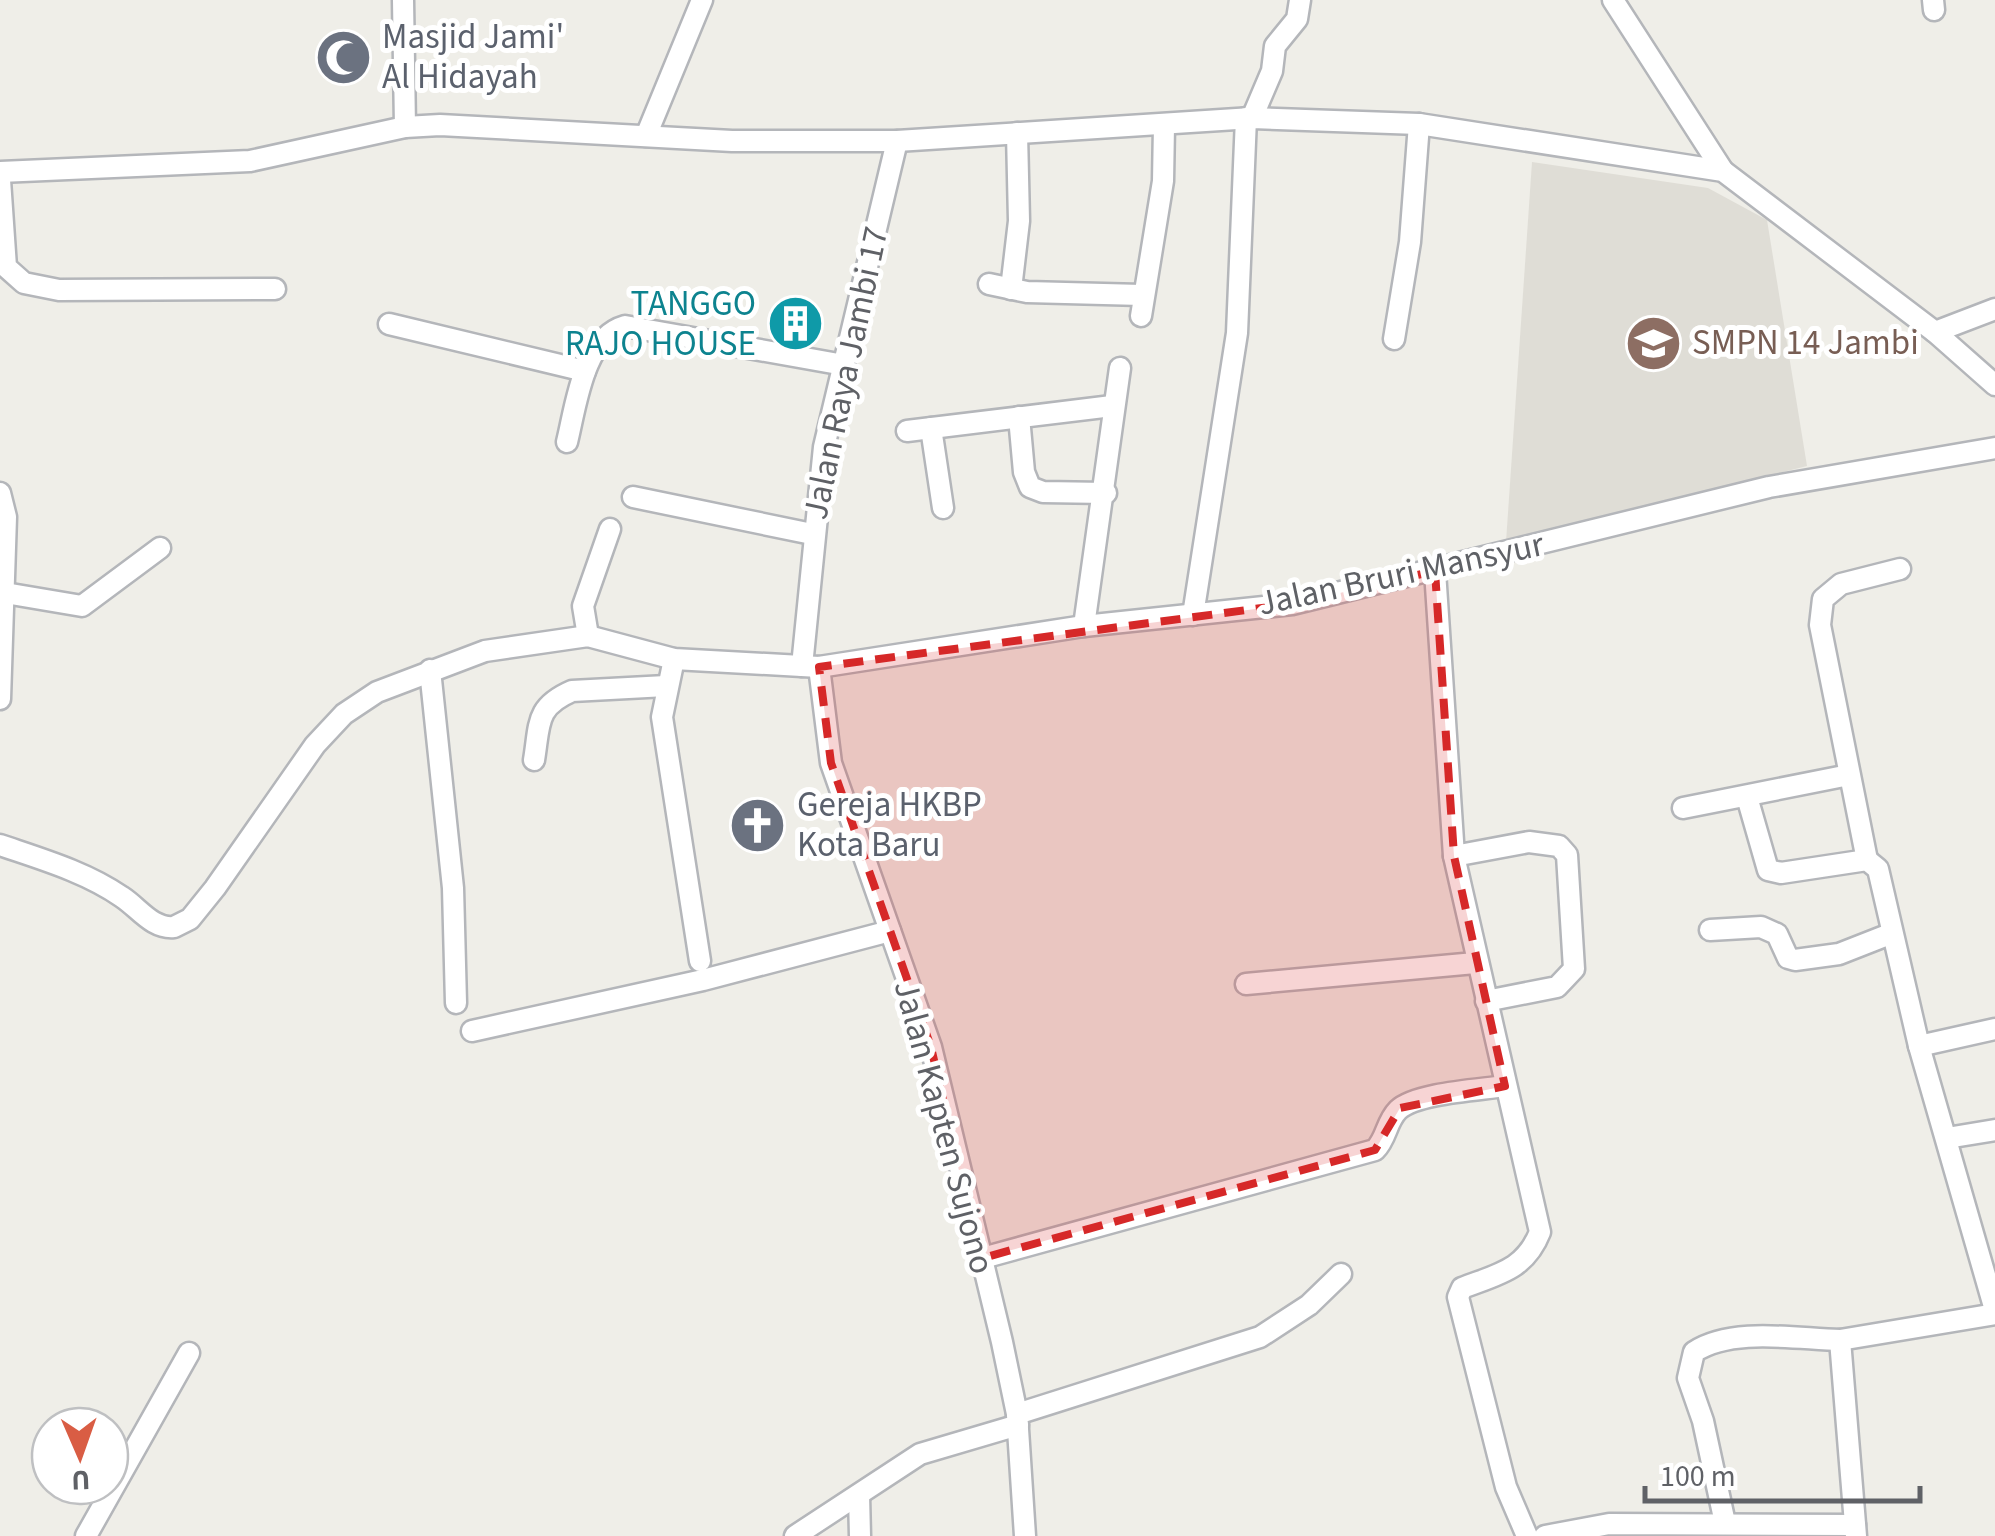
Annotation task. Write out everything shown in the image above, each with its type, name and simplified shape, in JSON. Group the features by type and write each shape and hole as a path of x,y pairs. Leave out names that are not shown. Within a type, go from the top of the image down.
{"street":[{"path":"403,0 405,127"},
{"path":"646,136 702,0"},
{"path":"1193,614 1236,334 1249,118 1272,71 1275,46 1298,19 1300,0"},
{"path":"1613,0 1723,171 1934,332 1995,384"},
{"path":"0,172 250,161 405,127 897,141 1249,118 1419,124 1723,171"},
{"path":"1394,339 1410,242 1419,124"},
{"path":"989,284 1142,305 1163,180 1164,126"},
{"path":"1011,289 1019,221 1018,133"},
{"name":"Jalan Raya Jambi 17","path":"810,666 812,534 824,447 897,141"},
{"path":"0,180 6,267 24,284 60,290 275,289"},
{"path":"1934,332 1995,309"},
{"path":"389,324 585,371"},
{"path":"567,442 585,371 613,330 624,326 844,365"},
{"path":"1084,626 1106,493 1112,406 1120,368"},
{"path":"907,431 1112,406"},
{"path":"1019,417 1024,472 1030,487 1043,492 1106,493"},
{"path":"932,428 943,508"},
{"name":"Jalan Bruri Mansyur","path":"588,636 674,659 810,666 1084,626 1292,604 1769,487 1995,448"},
{"path":"0,493 6,517 0,700"},
{"path":"633,497 812,534"},
{"path":"0,845 66,868 122,897 152,921 174,927 190,919 315,745 344,714 377,692 486,651 588,636 583,606 610,530"},
{"path":"5,592 82,606 160,548"},
{"path":"1724,1523 1703,1421 1688,1378 1694,1352 1710,1342 1840,1340 1995,1312 1919,1046 1904,968 1890,934 1882,880 1867,860 1820,626 1823,598 1841,584 1900,569"},
{"path":"1435,572 1454,856 1472,929 1475,962 1540,1232 1531,1254 1510,1270 1462,1288 1458,1298 1506,1487 1527,1536"},
{"path":"674,659 662,717 700,962"},
{"name":"Jalan Kapten Sujono","path":"810,666 830,763 931,1047 1017,1420 1024,1536"},
{"path":"430,670 453,888 456,1003"},
{"path":"534,760 542,713 558,696 572,691 666,686"},
{"path":"1683,808 1850,775"},
{"path":"1746,797 1768,870 1781,873 1867,860"},
{"path":"1454,856 1529,842 1559,846 1567,855 1574,969 1557,987 1486,1001"},
{"path":"1710,930 1761,928 1777,934 1788,958 1795,960 1839,954 1890,934"},
{"path":"472,1031 703,980 890,931"},
{"path":"1246,984 1475,962"},
{"path":"1919,1046 1995,1029"},
{"path":"979,1258 1374,1150 1386,1139 1390,1121 1400,1108 1416,1100 1505,1086"},
{"path":"1946,1138 1995,1130"},
{"path":"795,1536 920,1454 1260,1338 1309,1305 1341,1274"},
{"path":"1545,1536 1609,1524 1724,1523 1856,1530 1840,1340"},
{"path":"86,1536 188,1353"},
{"path":"859,1496 860,1536"}],"highlighted area":[{"path":"1435,571 1454,856 1505,1086 1400,1108 1375,1150 979,1259 931,1047 831,763 819,667 1292,604"}],"shaded area":[{"name":"SMPN 14 Jambi","path":"1532,162 1708,188 1767,220 1807,466 1506,542"}],"place":[{"name":"Masjid Jami' Al Hidayah","path":"343,57"},
{"name":"TANGGO RAJO HOUSE","path":"795,324"},
{"name":"SMPN 14 Jambi","path":"1653,343"},
{"name":"Gereja HKBP Kota Baru","path":"758,825"}]}
